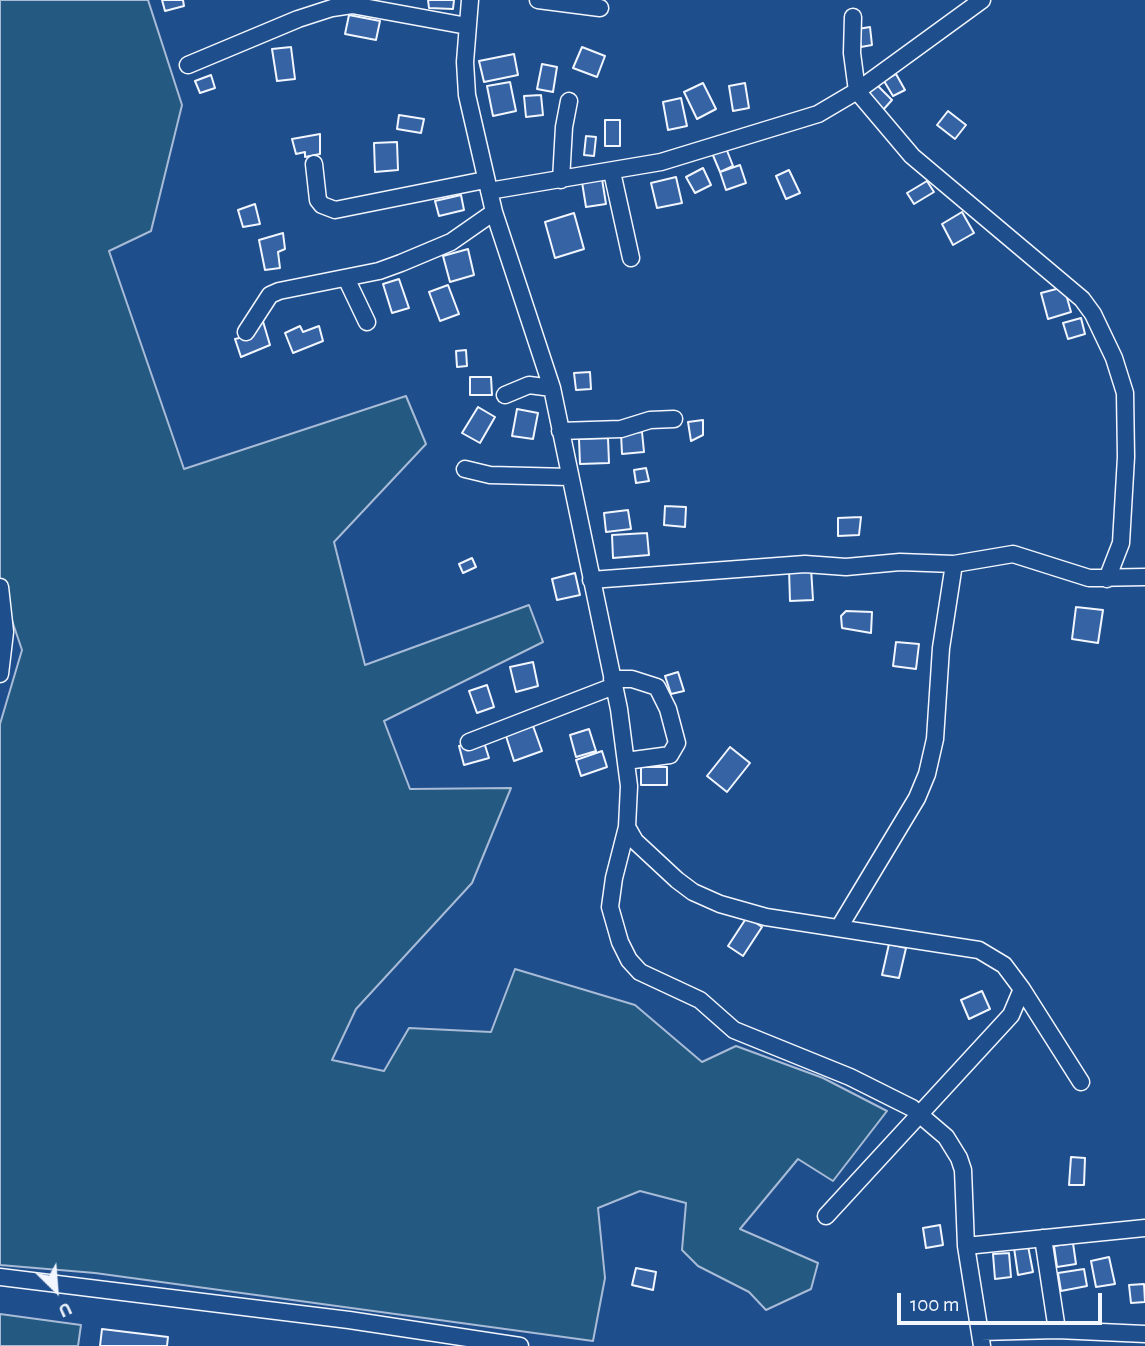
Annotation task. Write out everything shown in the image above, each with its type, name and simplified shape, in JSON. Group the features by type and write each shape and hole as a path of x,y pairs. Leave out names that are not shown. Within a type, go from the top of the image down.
{"street":[{"path":"470,0 464,62 467,95 494,212 552,387 613,682 626,761 627,827 614,878 610,907 620,942 629,960 640,972 700,1000 741,1034 850,1077 921,1114 946,1137 959,1158 966,1246 981,1339 1057,1330 1145,1334"},
{"path":"538,0 600,8"},
{"path":"314,164 318,200 334,210 449,190 561,180 661,162 800,120 835,105 982,0"},
{"path":"188,65 298,19 352,3 467,26"},
{"path":"853,17 852,53 857,91 912,156 1082,299 1101,328 1121,375 1125,406 1126,457 1121,543 1107,579"},
{"path":"561,180 564,127 569,101"},
{"path":"612,172 631,258"},
{"path":"246,332 270,295 306,284 379,271 425,254 451,242 494,212"},
{"path":"346,278 367,322"},
{"path":"505,396 529,385 552,387"},
{"path":"560,430 621,429 650,420 674,419"},
{"path":"465,469 490,475 569,477"},
{"path":"591,580 805,564 846,567 900,562 954,564 1013,554 1073,575 1107,579 1145,577"},
{"path":"840,926 917,798 927,774 935,739 941,648 954,564"},
{"path":"0,587 5,632 0,674"},
{"path":"469,742 613,682 632,679 657,687 668,709 677,743 670,755 626,761"},
{"path":"627,827 635,841 658,864 693,892 720,904 766,916 979,950 1004,965 1023,989 1081,1082"},
{"path":"826,1216 1012,1015 1023,989"},
{"path":"966,1246 1145,1228"},
{"path":"1042,1238 1057,1330"},
{"path":"0,1277 349,1320 520,1346"}],"shaded area":[{"path":"0,0 148,0 182,105 151,231 109,251 184,469 406,396 426,444 334,542 365,665 529,605 543,642 384,721 410,789 511,788 472,883 356,1009 332,1060 384,1071 409,1028 491,1032 515,969 635,1005 702,1062 736,1046 823,1078 887,1111 833,1181 798,1159 740,1229 818,1263 811,1289 766,1310 749,1292 698,1266 682,1250 686,1203 640,1191 598,1208 605,1278 593,1341 95,1273 0,1265 0,724 22,650 0,585"},
{"path":"0,1314 81,1325 78,1346 0,1346"}],"building":[{"path":"162,0 183,0 184,6 165,11"},
{"path":"428,0 454,0 453,9 429,8"},
{"path":"349,15 380,21 376,40 345,34"},
{"path":"870,27 872,45 861,47 858,29"},
{"path":"291,47 295,79 277,81 272,49"},
{"path":"582,47 605,56 597,77 573,68"},
{"path":"514,54 518,75 484,82 479,61"},
{"path":"542,64 557,67 553,92 537,89"},
{"path":"896,74 905,90 893,96 884,81"},
{"path":"211,75 215,88 200,93 195,81"},
{"path":"510,82 516,111 493,116 487,86"},
{"path":"703,83 716,109 697,119 684,92"},
{"path":"745,83 749,108 733,111 729,86"},
{"path":"875,83 892,100 883,110 866,93"},
{"path":"541,95 543,115 526,117 524,96"},
{"path":"681,98 687,126 668,130 663,102"},
{"path":"948,111 966,125 955,139 937,125"},
{"path":"399,115 424,119 421,133 397,129"},
{"path":"605,120 620,120 620,146 605,146"},
{"path":"320,134 320,154 305,157 305,152 296,154 292,139"},
{"path":"586,136 596,137 594,156 584,155"},
{"path":"397,142 398,170 375,172 374,143"},
{"path":"726,148 733,166 720,172 712,153"},
{"path":"740,165 746,183 726,190 720,172"},
{"path":"703,168 711,185 695,193 686,177"},
{"path":"789,170 800,193 786,199 776,176"},
{"path":"676,177 682,203 657,208 651,183"},
{"path":"602,179 606,204 586,207 582,182"},
{"path":"927,181 934,192 914,204 907,193"},
{"path":"461,195 464,210 439,216 435,201"},
{"path":"255,204 260,224 243,227 238,210"},
{"path":"962,212 974,233 953,245 942,224"},
{"path":"574,213 584,249 555,258 545,222"},
{"path":"283,233 285,249 278,252 280,268 265,270 259,240"},
{"path":"468,249 474,275 450,282 443,256"},
{"path":"399,279 409,308 392,313 383,284"},
{"path":"448,285 459,314 440,321 429,292"},
{"path":"1064,287 1071,312 1048,319 1041,293"},
{"path":"262,318 270,345 241,357 235,339 248,336"},
{"path":"1081,318 1085,334 1068,339 1063,323"},
{"path":"300,326 303,332 319,326 323,341 293,353 285,333"},
{"path":"466,350 467,366 457,367 456,351"},
{"path":"590,372 591,389 576,390 574,373"},
{"path":"470,377 491,377 492,395 470,395"},
{"path":"478,407 495,417 480,443 462,433"},
{"path":"517,409 538,413 533,439 512,436"},
{"path":"703,420 703,435 691,441 688,422"},
{"path":"642,432 644,452 622,454 621,433"},
{"path":"608,438 609,463 580,464 579,439"},
{"path":"646,468 649,481 636,483 634,470"},
{"path":"665,506 686,507 685,527 664,525"},
{"path":"628,510 631,529 606,532 604,513"},
{"path":"861,517 859,535 838,536 838,518"},
{"path":"647,533 649,555 613,558 612,535"},
{"path":"472,558 476,567 463,573 459,564"},
{"path":"811,568 813,600 790,601 789,569"},
{"path":"575,573 580,595 557,600 552,579"},
{"path":"1076,607 1103,610 1098,643 1072,639"},
{"path":"846,611 872,612 871,633 842,628 841,616"},
{"path":"896,642 919,644 916,669 893,666"},
{"path":"533,662 538,686 516,692 510,667"},
{"path":"678,672 684,691 671,694 665,676"},
{"path":"487,685 494,707 477,713 469,691"},
{"path":"532,723 542,751 514,761 505,733"},
{"path":"589,729 596,751 576,757 570,735"},
{"path":"483,739 489,758 464,765 459,746"},
{"path":"730,747 750,763 727,792 707,776"},
{"path":"602,751 607,767 581,776 576,760"},
{"path":"641,767 667,767 667,785 641,785"},
{"path":"747,917 762,927 743,956 728,946"},
{"path":"889,944 906,948 899,978 882,975"},
{"path":"982,991 990,1009 969,1019 961,1000"},
{"path":"1071,1157 1085,1158 1084,1185 1069,1185"},
{"path":"940,1225 943,1245 926,1248 923,1228"},
{"path":"1073,1243 1076,1264 1057,1267 1054,1246"},
{"path":"1028,1246 1033,1272 1018,1275 1014,1248"},
{"path":"1009,1253 1011,1277 995,1279 993,1254"},
{"path":"1109,1257 1115,1284 1096,1287 1091,1261"},
{"path":"636,1268 656,1272 653,1290 632,1285"},
{"path":"1084,1269 1087,1286 1061,1291 1058,1273"},
{"path":"1144,1284 1145,1302 1131,1303 1129,1285"},
{"path":"102,1329 168,1337 167,1346 100,1346"}]}
